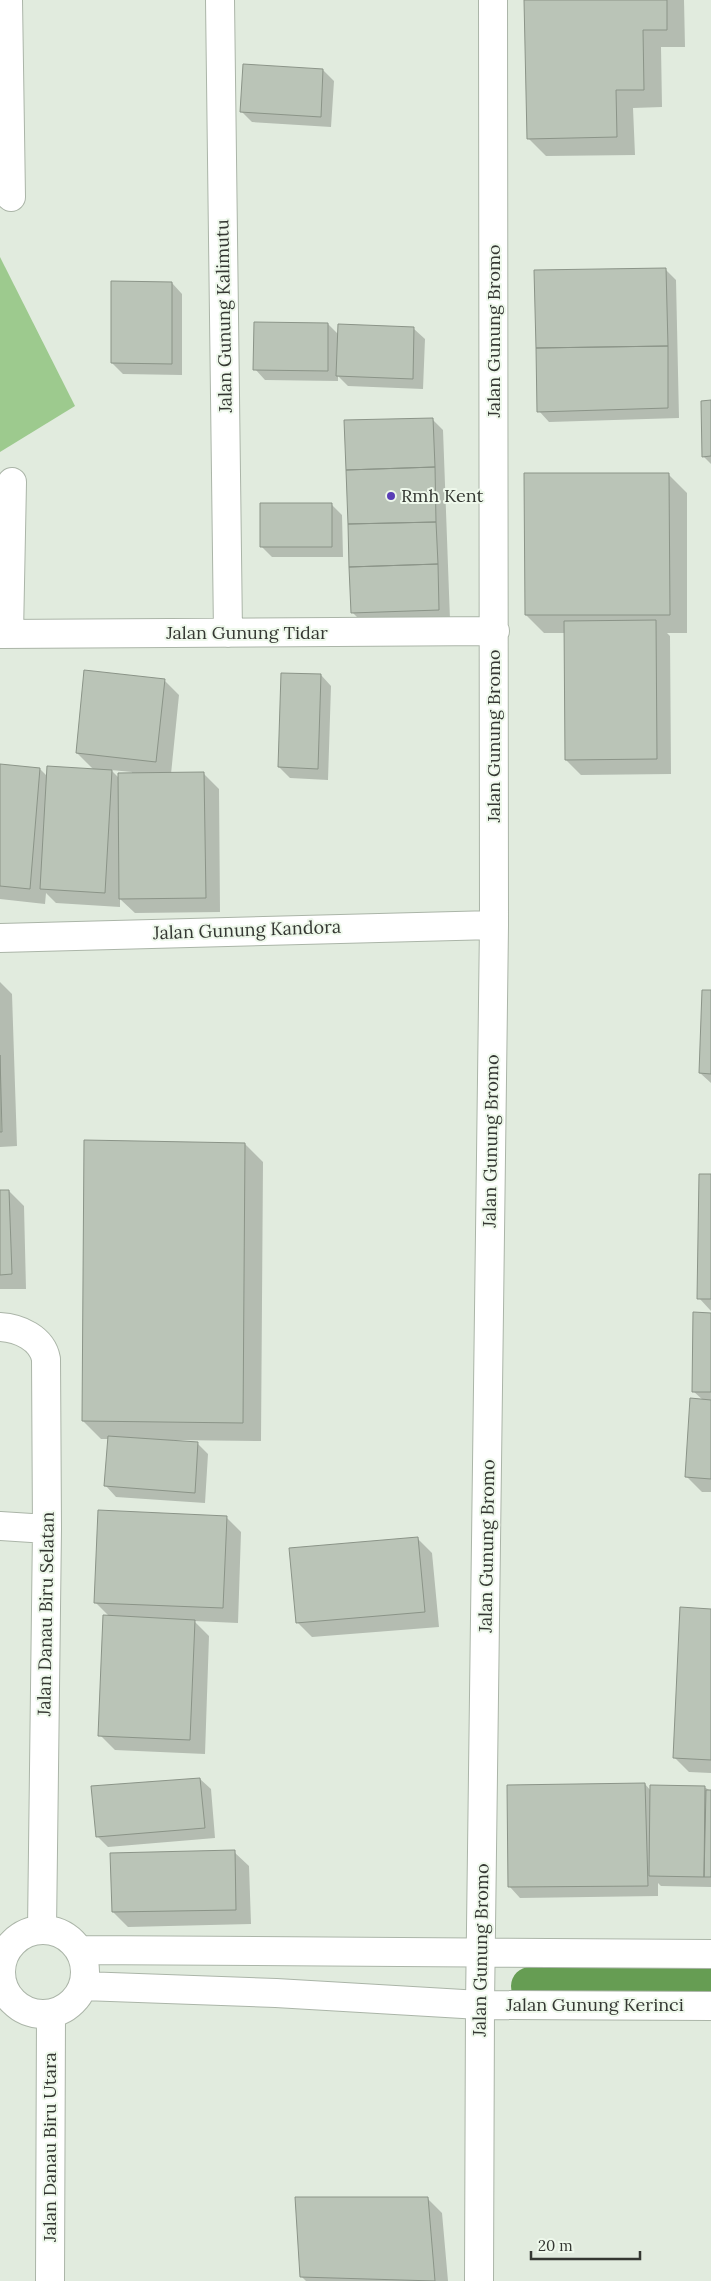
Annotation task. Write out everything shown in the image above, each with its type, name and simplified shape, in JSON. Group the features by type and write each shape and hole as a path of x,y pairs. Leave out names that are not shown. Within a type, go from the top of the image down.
{"street":[{"path":"8,0 10,198"},
{"name":"Jalan Gunung Kalimutu","path":"220,0 228,633"},
{"name":"Jalan Gunung Bromo","path":"479,2281 480,2005 494,925 494,0"},
{"path":"5,634 12,482"},
{"name":"Jalan Gunung Tidar","path":"5,634 495,631"},
{"name":"Jalan Gunung Kandora","path":"0,938 494,925"},
{"name":"Jalan Danau Biru Selatan","path":"0,1326 11,1327 32,1337 45,1353 47,1529 42,1930"},
{"path":"0,1526 47,1529"},
{"path":"42,1930 63,1935 79,1950 85,1967 83,1986 71,2004 51,2014 28,2011 5,1998 1,1976 2,1954 20,1937 42,1930"},
{"path":"79,1950 711,1954"},
{"name":"Jalan Gunung Kerinci","path":"83,1986 276,1993 480,2005 711,2006"},
{"name":"Jalan Danau Biru Utara","path":"50,2281 51,2014"}],"green space":[{"path":"0,257 75,406 0,452"}],"building":[{"path":"524,0 667,0 667,30 643,30 644,90 616,90 617,137 527,139"},
{"path":"243,64 323,69 321,117 240,112"},
{"path":"666,268 668,346 536,348 534,270"},
{"path":"111,281 172,282 172,364 111,363"},
{"path":"254,322 328,323 328,371 253,370"},
{"path":"338,324 414,327 413,379 336,376"},
{"path":"668,346 668,408 537,412 536,348"},
{"path":"711,400 711,456 702,457 701,401"},
{"path":"433,418 435,467 346,470 344,420"},
{"name":"Rmh Kent","path":"435,467 436,522 348,524 346,470"},
{"path":"524,473 669,473 670,615 525,615"},
{"path":"260,503 332,503 332,547 260,547"},
{"path":"436,522 438,564 349,567 348,524"},
{"path":"438,564 439,610 351,613 349,567"},
{"path":"656,620 657,759 565,760 564,621"},
{"path":"84,670 165,679 156,762 76,753"},
{"path":"281,673 321,674 318,769 278,767"},
{"path":"0,764 40,768 30,889 0,886"},
{"path":"47,766 112,770 105,893 40,889"},
{"path":"204,772 206,898 119,899 118,773"},
{"path":"702,990 711,990 711,1074 699,1073"},
{"path":"0,1055 2,1132 0,1132"},
{"path":"84,1140 245,1143 243,1423 82,1421"},
{"path":"699,1174 711,1174 711,1299 697,1299"},
{"path":"0,1190 9,1190 12,1274 0,1275"},
{"path":"693,1312 711,1313 711,1392 692,1392"},
{"path":"690,1398 711,1400 711,1479 685,1477"},
{"path":"108,1436 198,1442 195,1493 104,1486"},
{"path":"98,1510 227,1516 223,1608 94,1603"},
{"path":"418,1537 425,1612 296,1623 289,1548"},
{"path":"680,1607 711,1609 711,1760 673,1758"},
{"path":"103,1615 195,1620 190,1740 98,1736"},
{"path":"200,1778 205,1828 96,1837 91,1786"},
{"path":"645,1783 648,1886 508,1887 507,1785"},
{"path":"650,1785 705,1786 704,1877 649,1876"},
{"path":"706,1790 711,1790 711,1877 704,1877"},
{"path":"235,1850 236,1910 112,1912 110,1853"},
{"path":"295,2197 428,2197 435,2281 300,2277"}],"waterway":[{"path":"530,1986 711,1987"}],"place":[{"name":"Rmh Kent","path":"391,496"}]}
